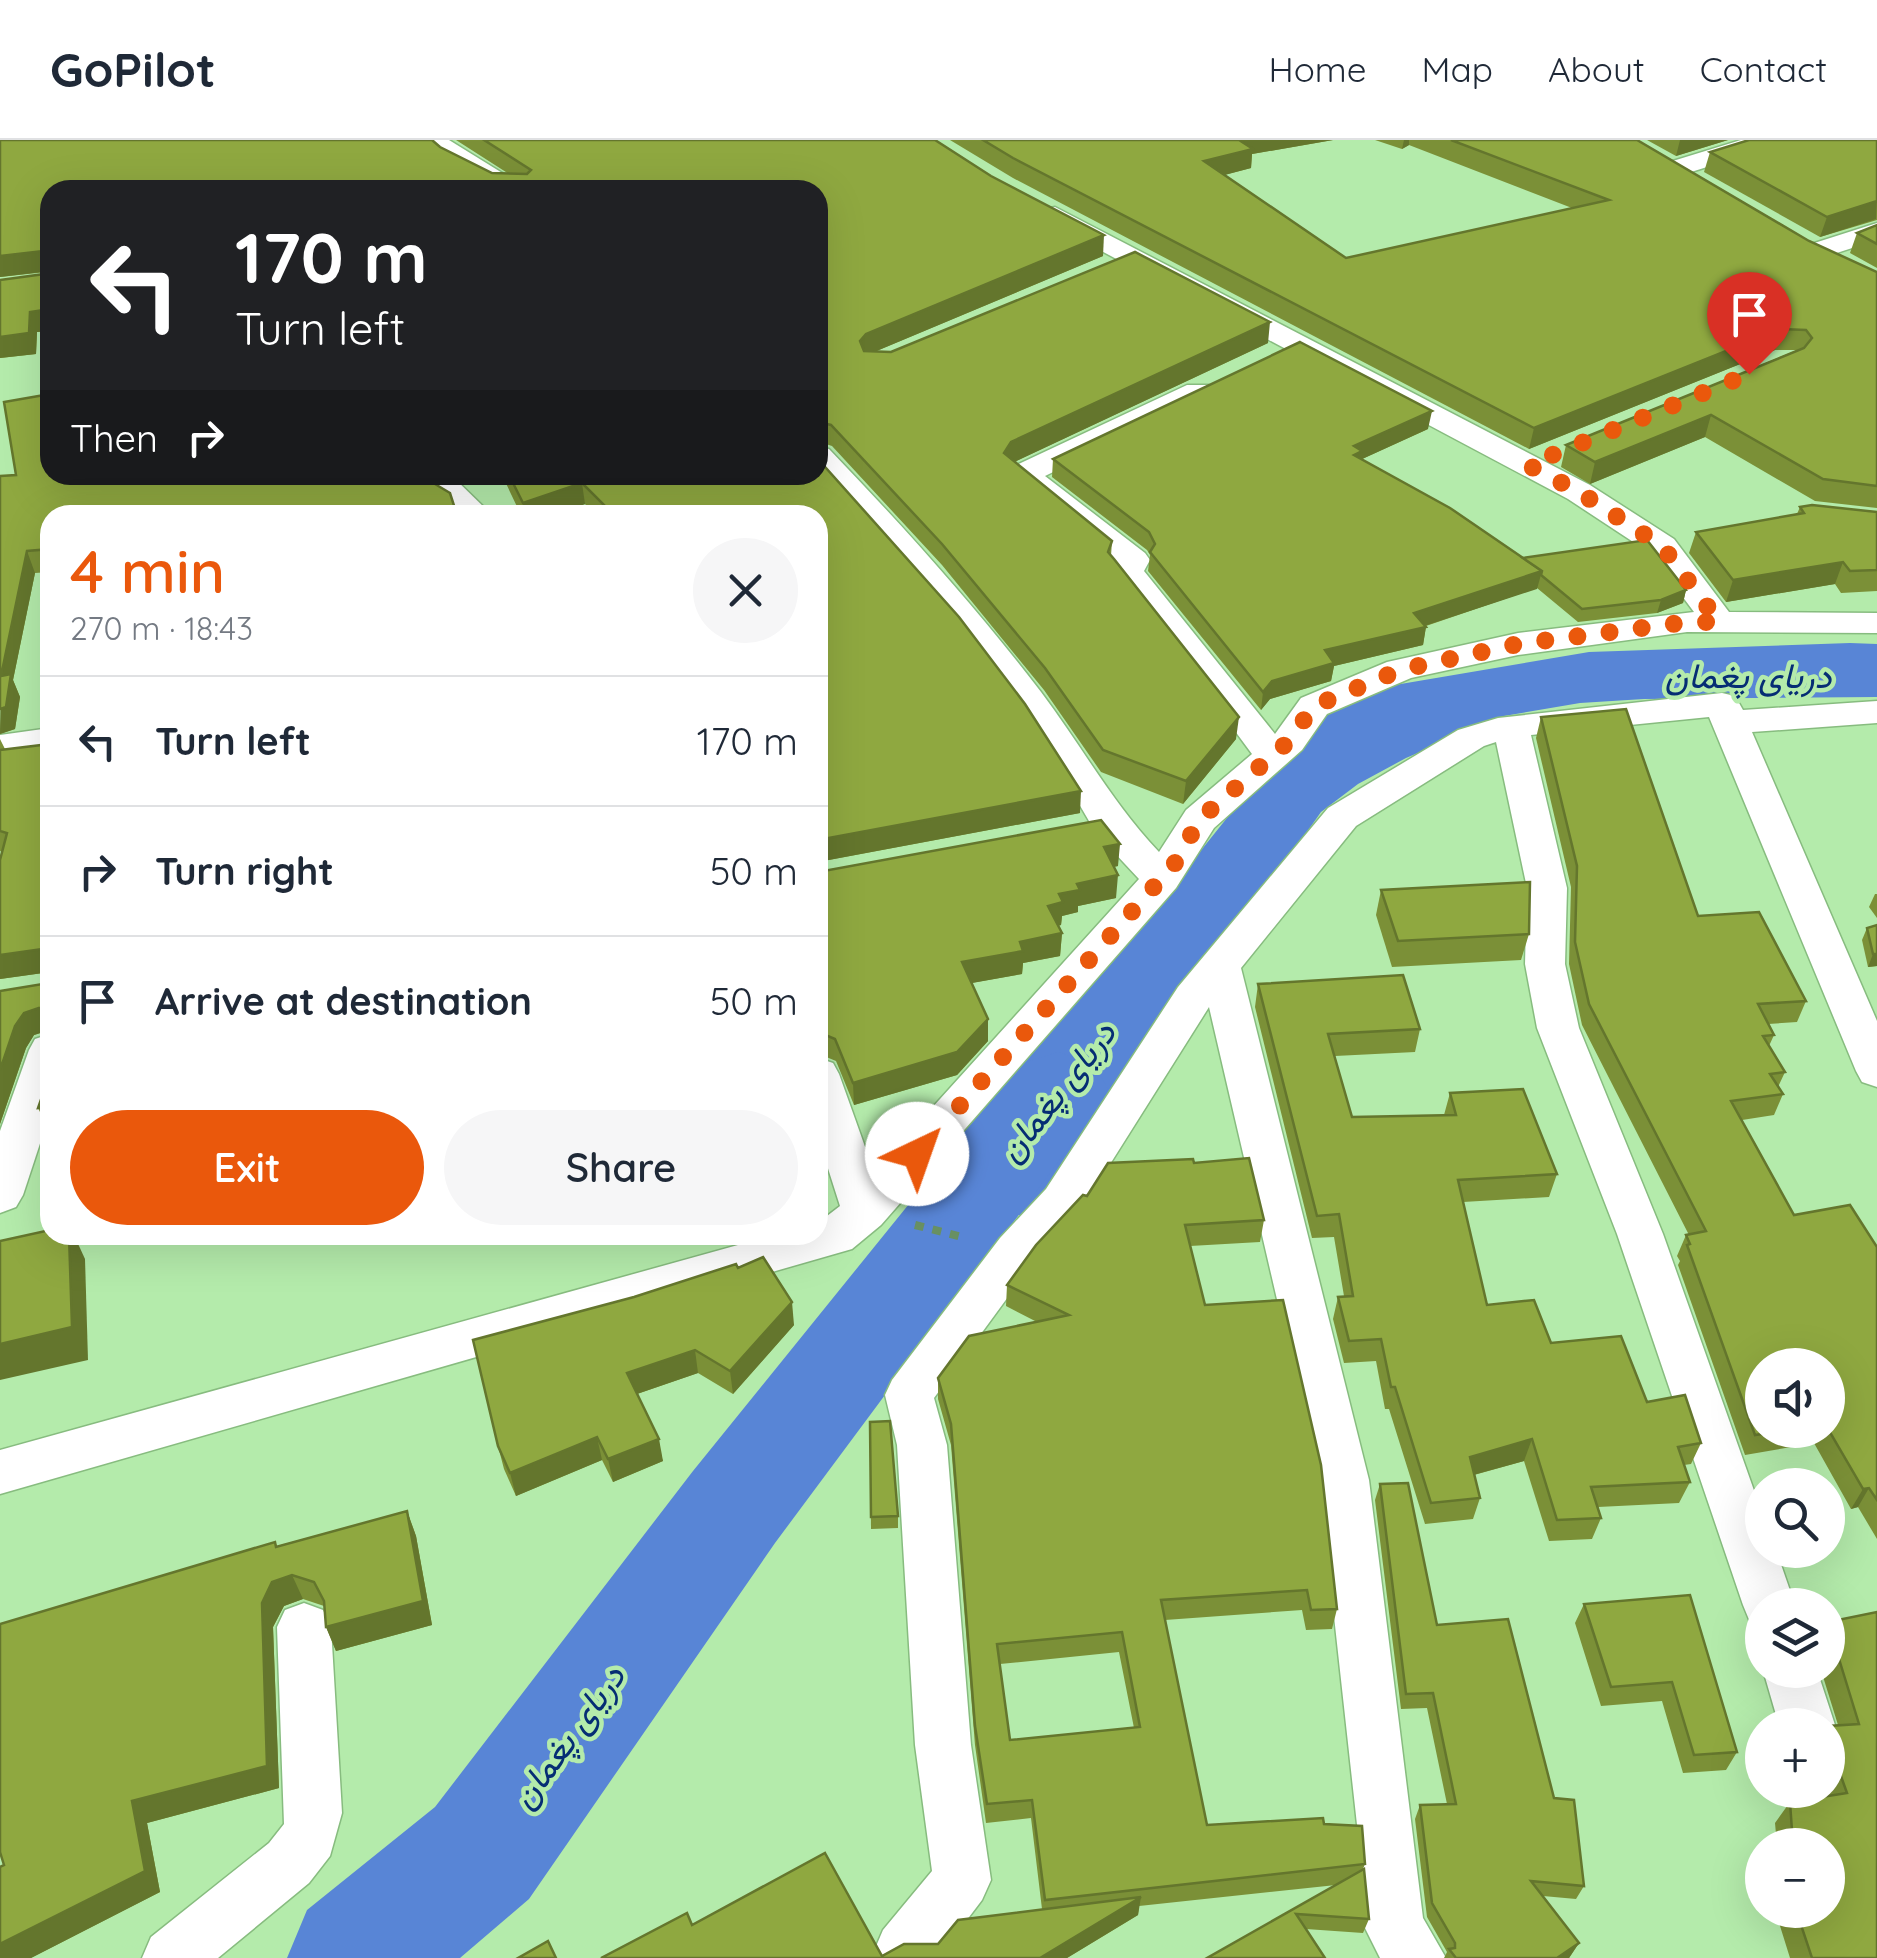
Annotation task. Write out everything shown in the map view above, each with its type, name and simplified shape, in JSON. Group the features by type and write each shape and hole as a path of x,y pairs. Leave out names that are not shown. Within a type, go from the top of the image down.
{"street":[{"path":"433,140 455,158 498,180"},
{"path":"1704,188 1663,165 1768,140"},
{"path":"1035,204 1579,492 1662,546 1719,622"},
{"path":"1816,252 1877,231"},
{"path":"1784,234 1846,268"},
{"path":"1098,272 1135,257"},
{"path":"1262,360 1298,344"},
{"path":"1226,378 1023,474 1133,560 1127,572 1196,654 1272,756"},
{"path":"1528,465 1565,450"},
{"path":"828,466 880,520 986,644 1070,756 1110,824 1162,879"},
{"path":"440,485 464,505"},
{"path":"1662,546 1699,538"},
{"path":"828,1238 865,1212 1162,879 1200,819 1288,742 1314,706 1400,670 1518,644 1688,622 1877,623"},
{"path":"908,1958 904,1951 962,1880 943,1745 922,1444 909,1395 1016,1251 1062,1202 1193,998 1342,817 1471,738 1511,726 1722,704 1810,921 1877,1071"},
{"path":"1732,722 1877,712"},
{"path":"1511,726 1547,888 1545,964 1558,1028 1640,1234 1763,1588"},
{"path":"0,748 40,742"},
{"path":"1071,832 1110,824"},
{"path":"1220,966 1344,1480 1390,1861 1394,1928 1416,1958"},
{"path":"0,1195 40,1079"},
{"path":"828,1103 865,1212"},
{"path":"0,1472 804,1245"},
{"path":"172,1958 289,1863 310,1836 314,1813 304,1627"}],"path":[{"path":"865,1212 1016,1251"}],"water":[{"path":"1877,644 1877,697 1580,703 1504,716 1406,758 1358,784 1321,812 1033,1222 927,1168 1100,976 1235,808 1305,732 1331,710 1383,687 1589,652"}],"building":[{"path":"0,140 432,140 492,173 527,174 531,170 484,140 935,140 991,176 1104,235 866,334 860,341 864,351 891,352 1135,252 1270,322 1011,442 1004,453 1112,541 1108,552 1239,717 1186,781 1103,750 1045,668 942,544 828,424 828,180 40,180 40,251 0,256"},
{"path":"983,140 1239,140 1253,149 1204,161 1346,258 1609,200 1451,140 1637,140 1809,241 1877,272 1877,486 1823,479 1711,415 1595,462 1566,445 1804,348 1812,338 1806,330 1781,329 1534,428"},
{"path":"1749,140 1877,140 1877,201 1827,217 1710,152"},
{"path":"1877,225 1877,244 1857,233"},
{"path":"40,275 40,310 30,312 29,333 0,337 0,280"},
{"path":"1300,342 1432,411 1354,446 1362,451 1354,455 1450,508 1542,571 1414,613 1426,627 1325,650 1334,663 1272,681 1263,692 1150,552 1155,544 1149,532 1053,459"},
{"path":"40,396 40,485 437,485 450,493 454,505 40,505 40,550 27,551 1,676 11,674 6,707 0,709 0,476 16,475 4,402"},
{"path":"828,470 959,617 1025,704 1081,791 828,838 828,505 604,505 584,485 828,485"},
{"path":"514,485 576,485 523,503"},
{"path":"1800,507 1877,512 1877,570 1850,571 1843,562 1733,580 1696,532 1804,513"},
{"path":"1647,540 1686,590 1661,600 1582,609 1523,558"},
{"path":"1626,709 1698,916 1759,912 1806,1001 1758,1004 1774,1035 1763,1036 1785,1072 1770,1074 1783,1094 1731,1101 1794,1215 1850,1205 1877,1247 1877,1500 1869,1488 1863,1489 1839,1448 1845,1448 1845,1348 1745,1348 1745,1407 1687,1245 1690,1244 1686,1235 1706,1231 1589,1004 1575,942 1577,866 1541,717"},
{"path":"40,745 40,949 0,955 0,860 7,833 0,831 0,750"},
{"path":"1101,820 1120,844 1104,847 1118,875 1077,884 1080,890 1059,894 1063,902 1048,906 1062,933 1020,942 1023,951 962,962 988,1019 957,1052 853,1083 835,1039 828,1036 828,870"},
{"path":"1530,882 1529,934 1398,941 1381,890"},
{"path":"1877,925 1877,954 1873,954 1867,928"},
{"path":"1403,975 1420,1029 1328,1034 1352,1117 1456,1115 1450,1093 1523,1089 1557,1174 1458,1180 1487,1305 1534,1300 1551,1343 1621,1336 1647,1402 1685,1395 1701,1443 1678,1447 1690,1482 1591,1487 1601,1518 1557,1520 1532,1439 1470,1457 1480,1498 1431,1503 1395,1387 1391,1387 1381,1339 1349,1341 1338,1297 1353,1296 1339,1214 1317,1216 1258,984"},
{"path":"40,984 40,1009 24,1013 15,1026 0,1070 0,991"},
{"path":"1249,1158 1264,1220 1185,1225 1205,1305 1283,1300 1321,1465 1337,1609 1311,1610 1307,1590 1161,1600 1207,1825 1323,1818 1324,1824 1362,1826 1365,1864 1045,1900 1032,1800 987,1804 975,1726 951,1424 938,1378 969,1336 1069,1315 1007,1285 1036,1245 1083,1195 1087,1196 1108,1163 1193,1159 1194,1163","holes":["1122,1632 1140,1727 1010,1740 997,1644"]},
{"path":"40,1232 40,1245 69,1245 72,1327 0,1344 0,1241"},
{"path":"763,1257 792,1302 730,1371 695,1350 627,1373 659,1439 608,1459 597,1437 510,1473 498,1446 473,1340 634,1297 736,1264 738,1268"},
{"path":"890,1421 898,1516 871,1517 870,1422"},
{"path":"1408,1483 1437,1625 1508,1619 1554,1798 1574,1800 1584,1886 1531,1881 1579,1943 1557,1958 1456,1958 1449,1949 1455,1948 1455,1943 1432,1903 1420,1805 1456,1804 1433,1693 1406,1694 1380,1484"},
{"path":"407,1511 423,1601 326,1627 324,1601 314,1582 292,1575 272,1582 262,1603 267,1766 132,1801 145,1871 0,1944 0,1867 4,1865 0,1852 0,1624 275,1542 276,1547"},
{"path":"1690,1595 1737,1752 1694,1755 1672,1682 1611,1687 1584,1604"},
{"path":"1877,1612 1877,1958 1812,1958 1802,1928 1845,1928 1845,1828 1792,1828 1790,1808 1845,1808 1845,1725 1859,1724 1845,1678 1845,1619"},
{"path":"825,1853 882,1956 904,1944 938,1944 958,1920 1141,1897 1040,1958 601,1958 687,1913 692,1925"},
{"path":"1364,1869 1369,1919 1296,1914 1325,1958 1207,1958"},
{"path":"548,1941 556,1958 518,1958"}],"waterway":[{"name":"دریای پغمان","path":"355,1958 482,1853 734,1507 1058,1089"}],"route":[{"path":"917,1154 1175,863 1200,819 1288,742 1314,706 1400,670 1518,644 1688,622 1719,622 1662,546 1579,492 1528,465 1749,374"}]}
